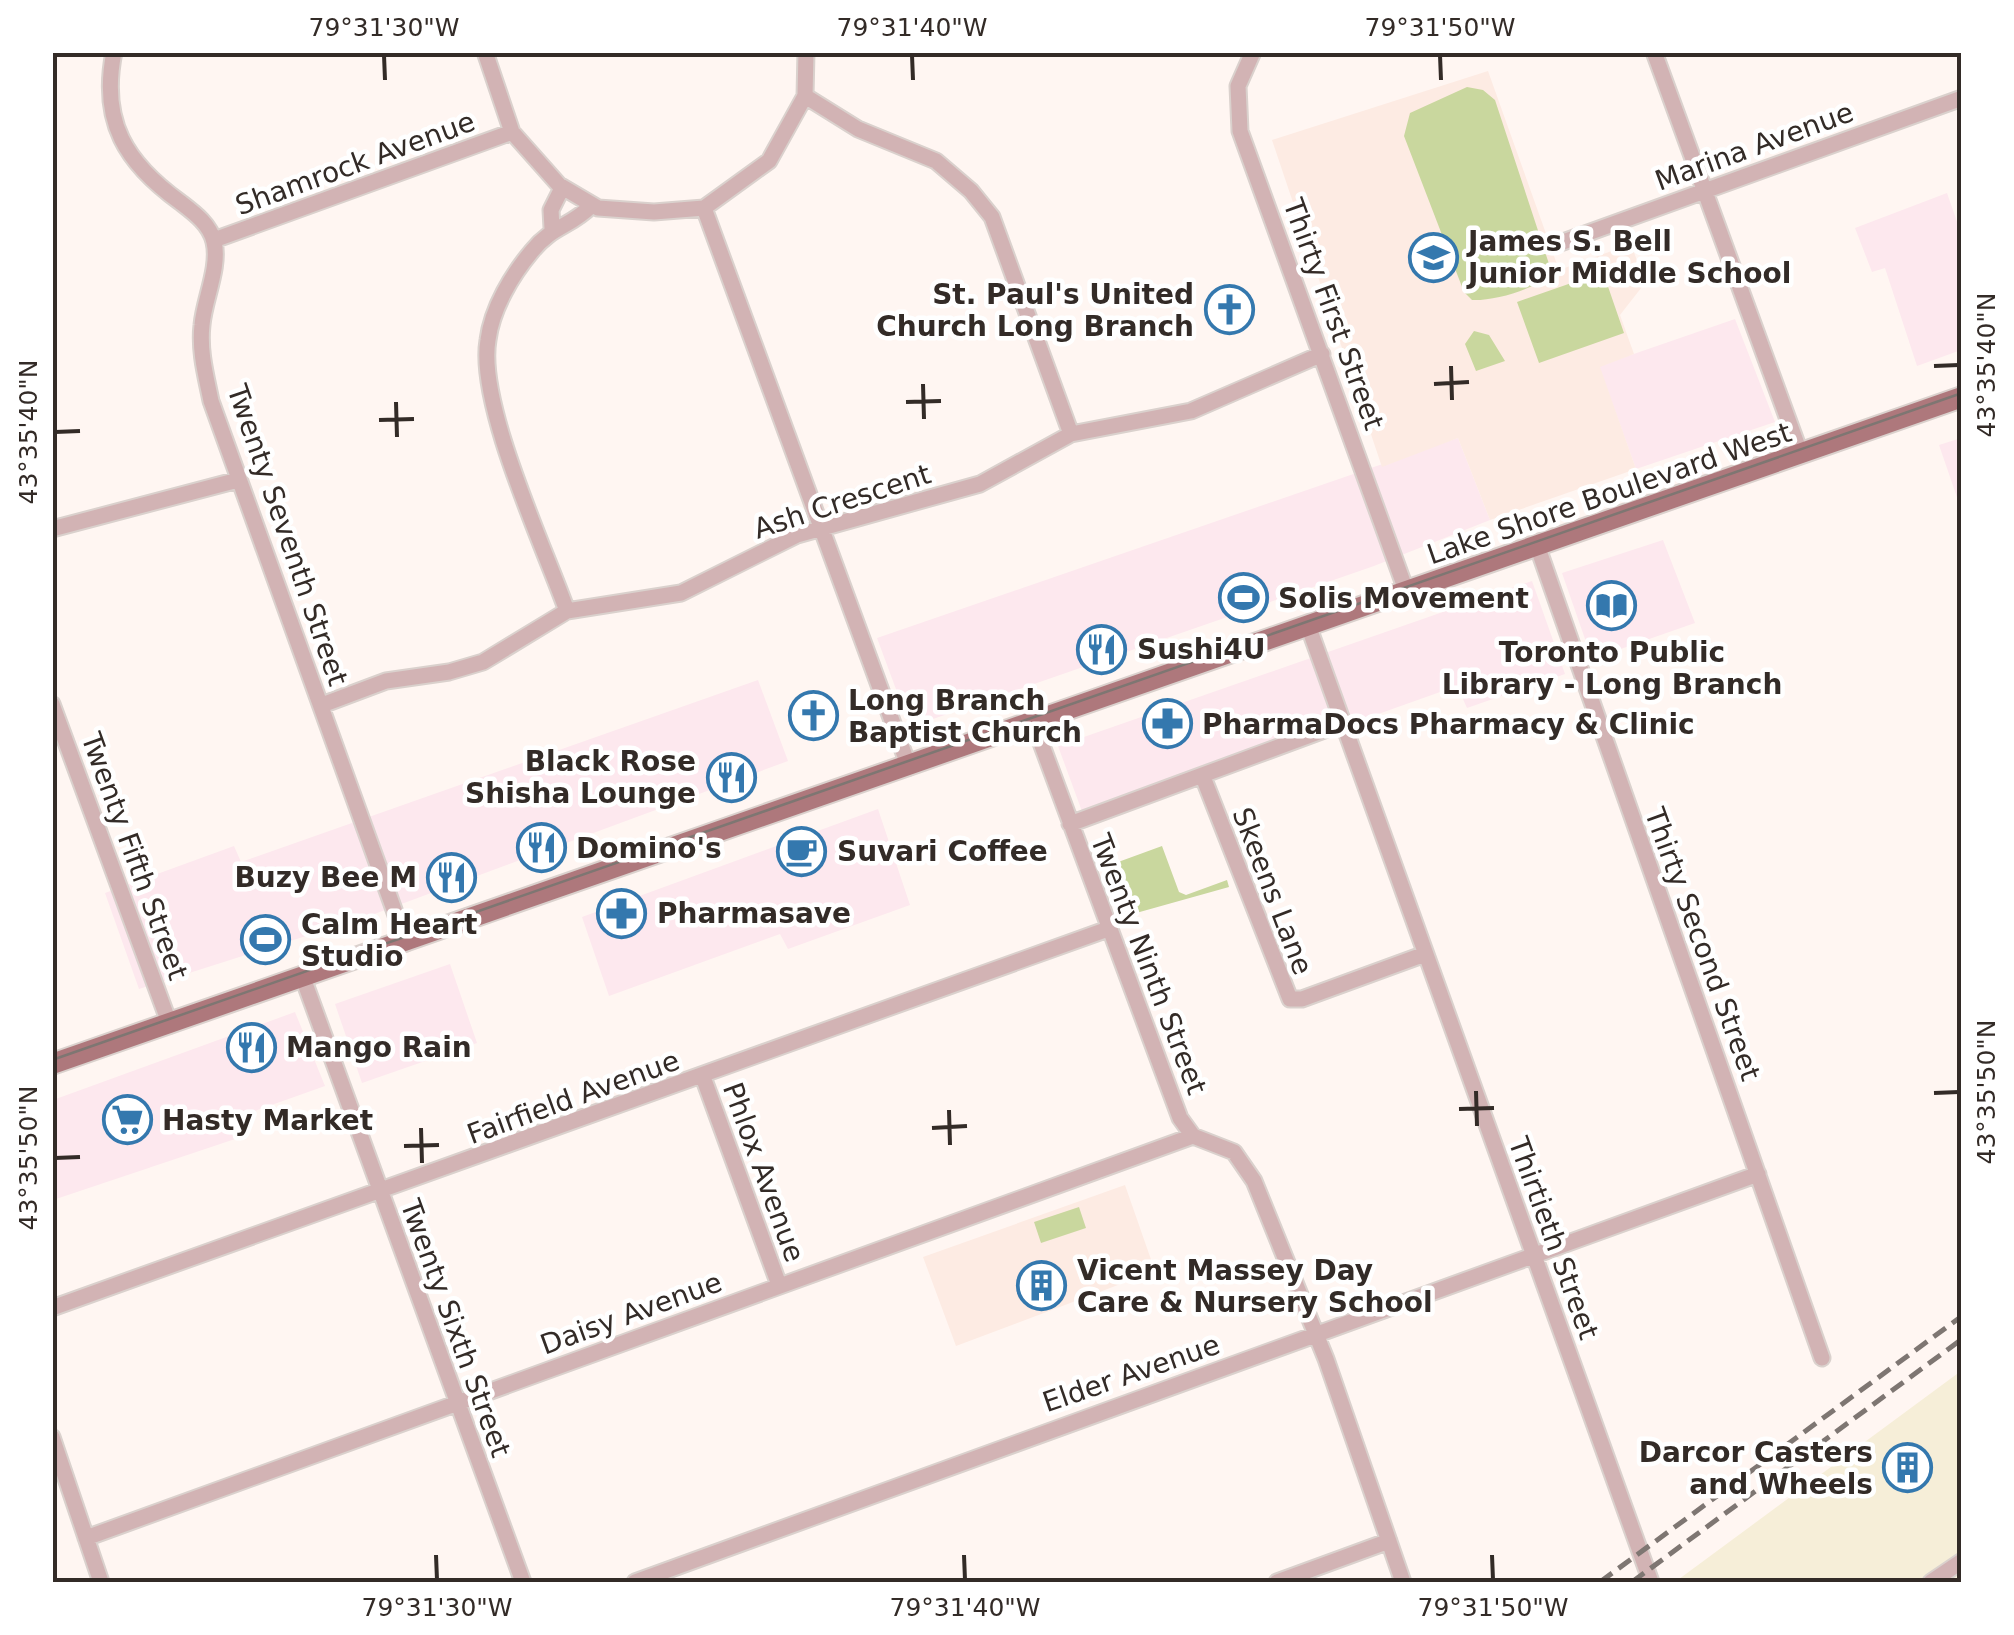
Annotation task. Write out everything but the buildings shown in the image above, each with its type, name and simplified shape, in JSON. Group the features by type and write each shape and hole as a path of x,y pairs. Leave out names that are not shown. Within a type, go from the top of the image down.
{"main road":[{"name":"Lake Shore Boulevard West","path":"52,1064 909,768 1962,397"},
{"name":"Lake Shore Boulevard West","path":"1937,406 1962,409"}],"street":[{"path":"114,52 110,97 130,158 145,177 204,222 214,240"},
{"path":"484,52 512,132 562,188 591,206 630,212 704,208 769,160 805,96 806,52"},
{"name":"Thirty First Street","path":"1253,52 1238,86 1237,116 1407,594"},
{"path":"1654,52 1800,455"},
{"path":"805,96 858,130 936,161 971,191 992,217 1071,434"},
{"name":"Marina Avenue","path":"1564,242 1962,98"},
{"name":"Shamrock Avenue","path":"214,240 512,132"},
{"path":"552,228 551,210 562,188"},
{"path":"568,611 506,441 488,377 487,341 496,311 515,274 552,228 578,219 591,206"},
{"path":"704,208 818,529 909,768"},
{"name":"Twenty Seventh Street","path":"214,240 202,326 202,357 238,480 406,942"},
{"name":"Ash Crescent","path":"322,705 386,682 483,662 568,611 681,593 764,548 980,484 1071,434 1178,415 1322,354"},
{"path":"52,529 238,480"},
{"name":"Thirty Second Street","path":"1538,548 1822,1358"},
{"name":"Thirtieth Street","path":"1309,628 1651,1582"},
{"name":"Twenty Fifth Street","path":"52,704 170,1024"},
{"path":"1070,824 1344,723"},
{"name":"Twenty Ninth Street","path":"1034,724 1180,1118 1193,1136 1234,1152 1254,1181 1317,1334 1404,1582"},
{"name":"Skeens Lane","path":"1203,777 1290,999 1302,999 1425,954"},
{"name":"Fairfield Avenue","path":"52,1308 1108,929"},
{"name":"Twenty Sixth Street","path":"303,978 523,1582"},
{"name":"Phlox Avenue","path":"703,1077 779,1285"},
{"name":"Daisy Avenue","path":"86,1538 1193,1136"},
{"name":"Elder Avenue","path":"635,1582 1758,1174"},
{"path":"52,1437 101,1582"},
{"path":"1277,1582 1389,1542"},
{"path":"1931,1582 1962,1561"}],"shaded area":[{"name":"James S. Bell Junior Middle School","path":"1488,71 1559,270 1631,244 1645,283 1620,315 1634,354 1600,367 1636,469 1490,520 1458,438 1382,467 1272,140"},
{"path":"1947,193 1961,233 1961,350 1917,366 1885,268 1872,272 1855,228"},
{"path":"1735,319 1775,422 1636,469 1599,366"},
{"path":"1458,438 1490,520 1374,566 910,727 877,638"},
{"path":"1962,438 1961,509 1939,445"},
{"path":"1663,540 1695,623 1592,659 1562,573"},
{"path":"1532,581 1565,674 1467,708 1457,686 1229,767 1087,825 1058,746"},
{"path":"758,680 788,761 369,916 139,989 105,893 234,846 241,862"},
{"path":"878,809 910,905 788,949 780,934 609,996 582,917"},
{"path":"450,964 477,1043 362,1083 335,1004"},
{"path":"295,1012 325,1086 238,1117 244,1136 53,1200 53,1100"},
{"path":"1125,1185 1155,1271 956,1346 923,1257"},
{"name":"Darcor Casters and Wheels","path":"1961,1371 1961,1582 1675,1582"}],"green space":[{"path":"1467,87 1483,90 1495,100 1552,273 1526,289 1481,300 1472,300 1464,292 1404,136 1410,113"},
{"path":"1603,272 1624,333 1539,363 1517,302"},
{"path":"1474,331 1489,335 1505,361 1476,371 1465,344"},
{"path":"1162,846 1179,892 1186,895 1227,880 1229,887 1129,915 1110,865"},
{"path":"1079,1207 1086,1228 1041,1243 1034,1222"}],"tram line":[{"path":"52,1060 1962,393"}],"railway":[{"path":"1600,1582 1962,1316"},
{"path":"1632,1582 1962,1339"}],"place":[{"name":"James S. Bell Junior Middle School","path":"1433,257"},
{"name":"St. Paul's United Church Long Branch","path":"1229,310"},
{"name":"Solis Movement","path":"1243,598"},
{"name":"Toronto Public Library - Long Branch","path":"1612,605"},
{"name":"Sushi4U","path":"1102,649"},
{"name":"Long Branch Baptist Church","path":"813,716"},
{"name":"PharmaDocs Pharmacy & Clinic","path":"1167,724"},
{"name":"Black Rose Shisha Lounge","path":"731,777"},
{"name":"Domino's","path":"541,848"},
{"name":"Suvari Coffee","path":"802,851"},
{"name":"Buzy Bee M","path":"452,877"},
{"name":"Pharmasave","path":"622,913"},
{"name":"Calm Heart Studio","path":"266,940"},
{"name":"Mango Rain","path":"251,1047"},
{"name":"Hasty Market","path":"127,1120"},
{"name":"Vicent Massey Day Care & Nursery School","path":"1042,1286"},
{"name":"Darcor Casters and Wheels","path":"1908,1468"}]}
